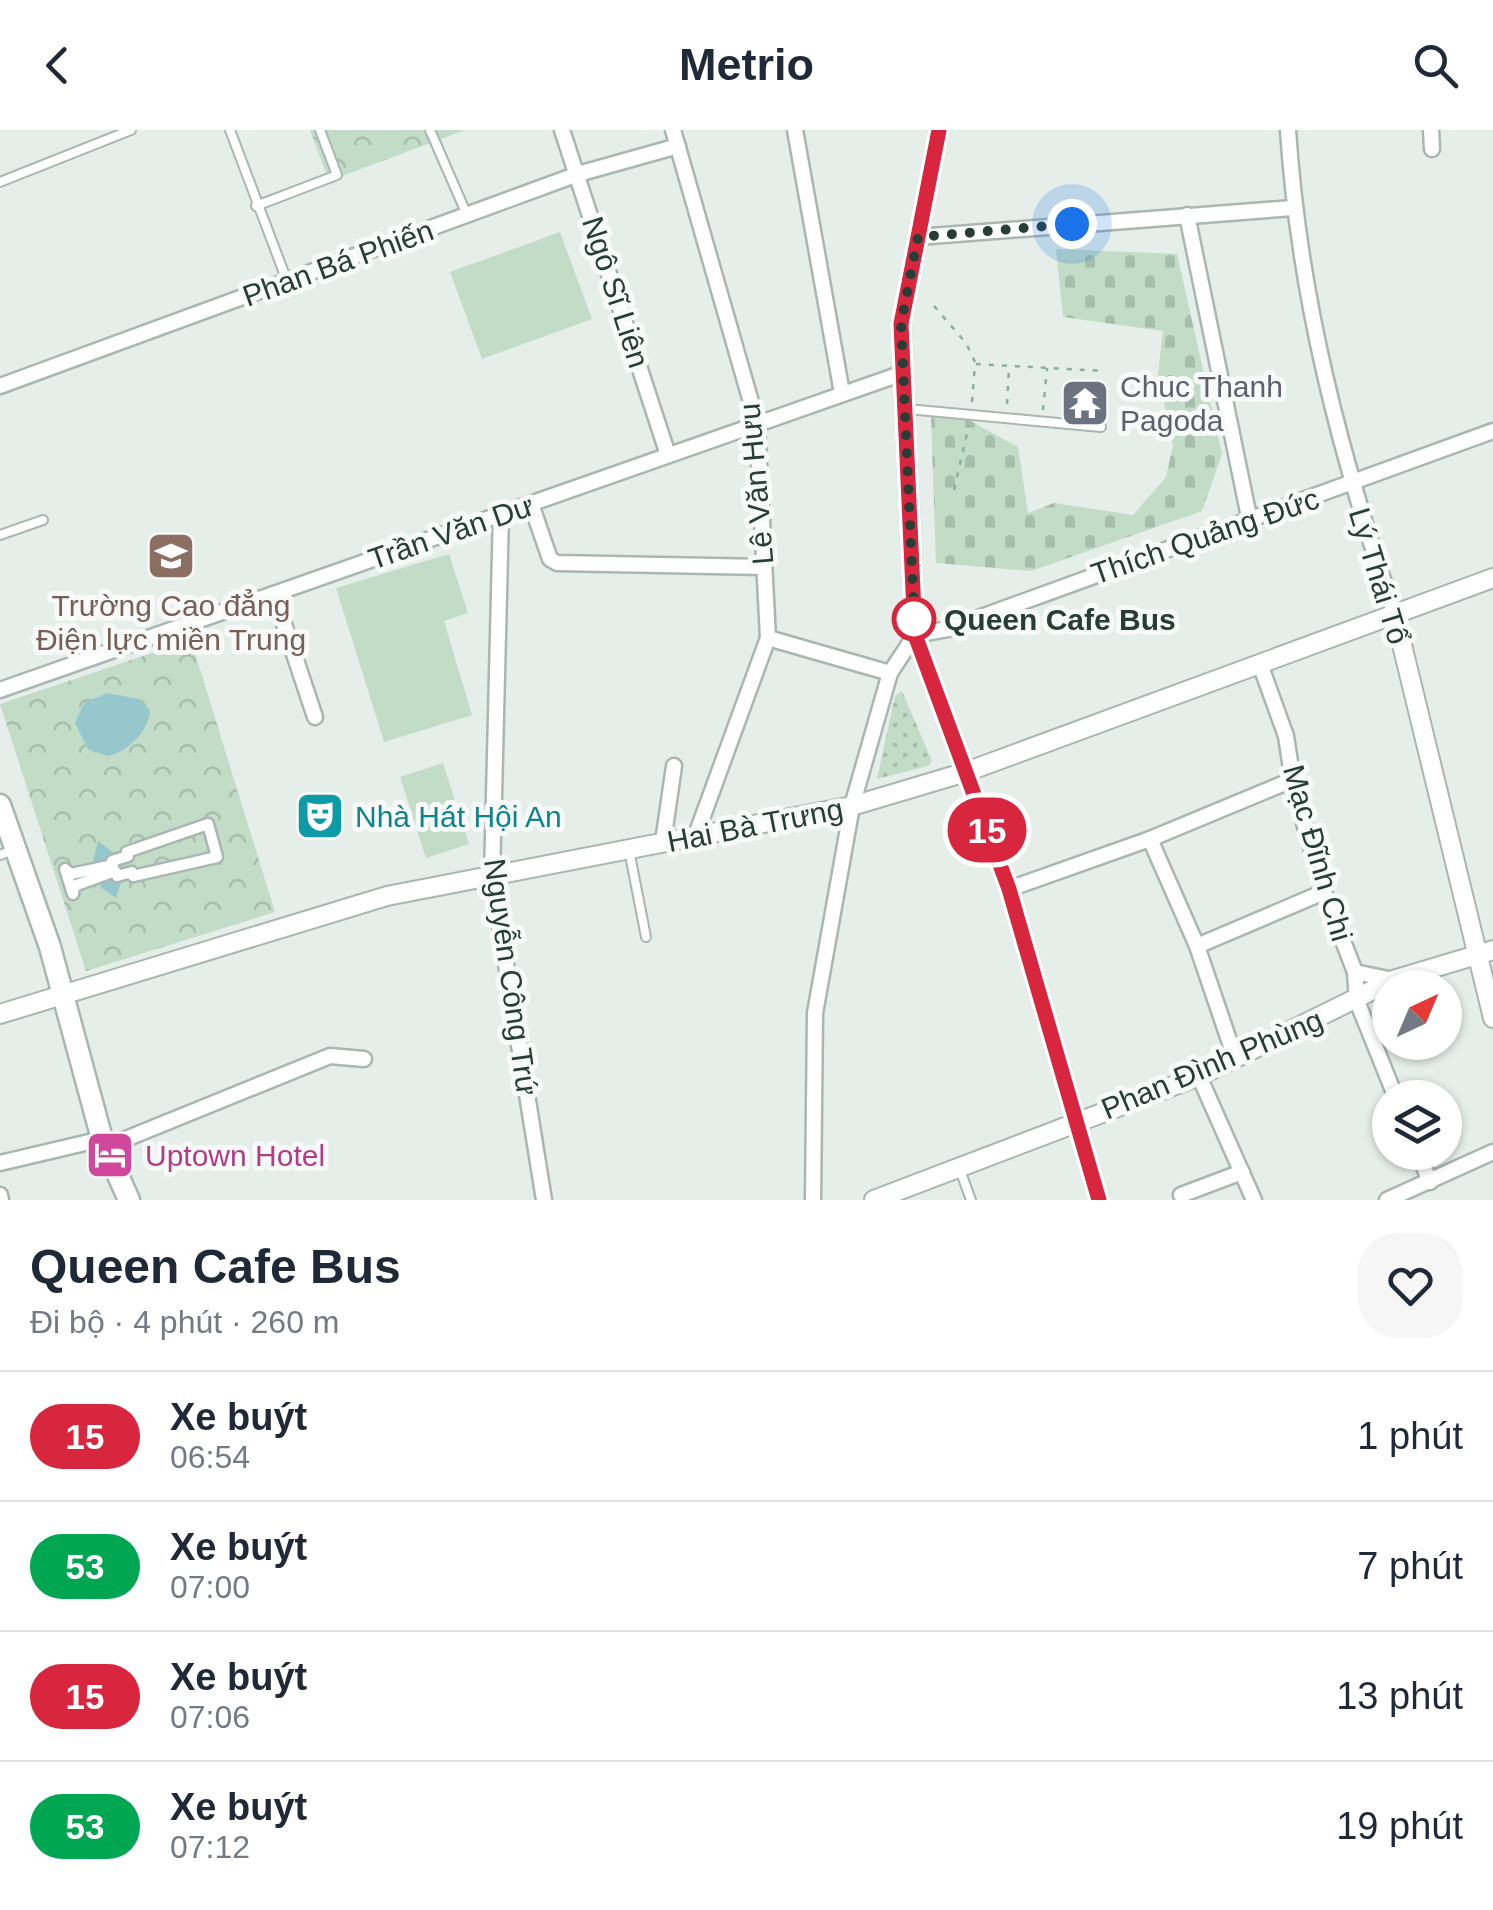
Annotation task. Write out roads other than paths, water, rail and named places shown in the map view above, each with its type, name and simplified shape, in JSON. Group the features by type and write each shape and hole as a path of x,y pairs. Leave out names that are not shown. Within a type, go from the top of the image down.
{"main road":[{"path":"0,806 8,852 64,993 104,1143 129,1200"}],"street":[{"name":"Ngô Sĩ Liên","path":"562,130 668,455"},
{"name":"Lê Văn Hưu","path":"674,130 757,423 768,638 696,836"},
{"path":"795,130 842,392"},
{"path":"939,130 901,324 915,635 1009,889 1099,1200"},
{"name":"Lý Thái Tổ","path":"1288,130 1294,208 1324,383 1350,485 1394,612 1485,952 1493,1018"},
{"path":"1431,130 1432,149"},
{"name":"Phan Bá Phiến","path":"0,386 578,174 678,146"},
{"path":"918,237 1294,208"},
{"path":"1187,215 1250,517"},
{"name":"Trần Văn Dư","path":"0,690 903,373"},
{"name":"Thích Quảng Đức","path":"915,635 948,629 1493,431"},
{"path":"531,504 545,548 557,564 764,568"},
{"name":"Nguyễn Công Trứ","path":"501,513 492,877 544,1200"},
{"name":"Hai Bà Trưng","path":"0,1014 387,896 852,806 966,772 1493,578"},
{"path":"274,594 315,717"},
{"path":"814,1200 815,1013 852,806 890,672 915,635"},
{"path":"768,638 890,672"},
{"name":"Mạc Đĩnh Chi","path":"1260,664 1286,736 1292,780 1324,892 1354,972 1358,1002 1389,1080"},
{"path":"663,842 674,766"},
{"path":"1009,889 1150,839 1292,780"},
{"path":"208,824 217,857 132,876 132,872 117,876 106,870 112,861 128,856 127,852 208,824"},
{"path":"1150,839 1198,946 1234,1055"},
{"path":"1198,946 1324,892"},
{"name":"Phan Đình Phùng","path":"1426,970 1485,952"},
{"path":"1354,972 1372,976"},
{"name":"Phan Đình Phùng","path":"874,1200 1199,1076 1234,1055 1372,993"},
{"path":"0,1163 104,1143 330,1056 364,1059"},
{"path":"1199,1076 1254,1200"},
{"path":"1386,1200 1493,1152"},
{"path":"1425,1170 1430,1182"},
{"path":"1180,1195 1242,1172"}],"lane":[{"path":"0,182 131,130"},
{"path":"230,130 287,281"},
{"path":"256,206 337,176 320,130"},
{"path":"430,130 466,215"},
{"path":"903,409 1101,427"},
{"path":"0,535 42,520"},
{"path":"629,850 646,936"},
{"path":"959,1167 971,1200"}],"water":[{"path":"107,693 138,699 150,710 136,739 108,756 88,749 75,723 84,703"},
{"path":"98,841 115,854 109,861 113,877 122,880 116,898 100,887 103,881 93,861"}],"place":[{"name":"Chuc Thanh Pagoda","path":"1085,403"},
{"name":"Trường Cao đẳng Điện lực miền Trung","path":"171,556"},
{"name":"Queen Cafe Bus","path":"914,619"},
{"name":"Nhà Hát Hội An","path":"320,816"},
{"name":"Uptown Hotel","path":"110,1155"}]}
